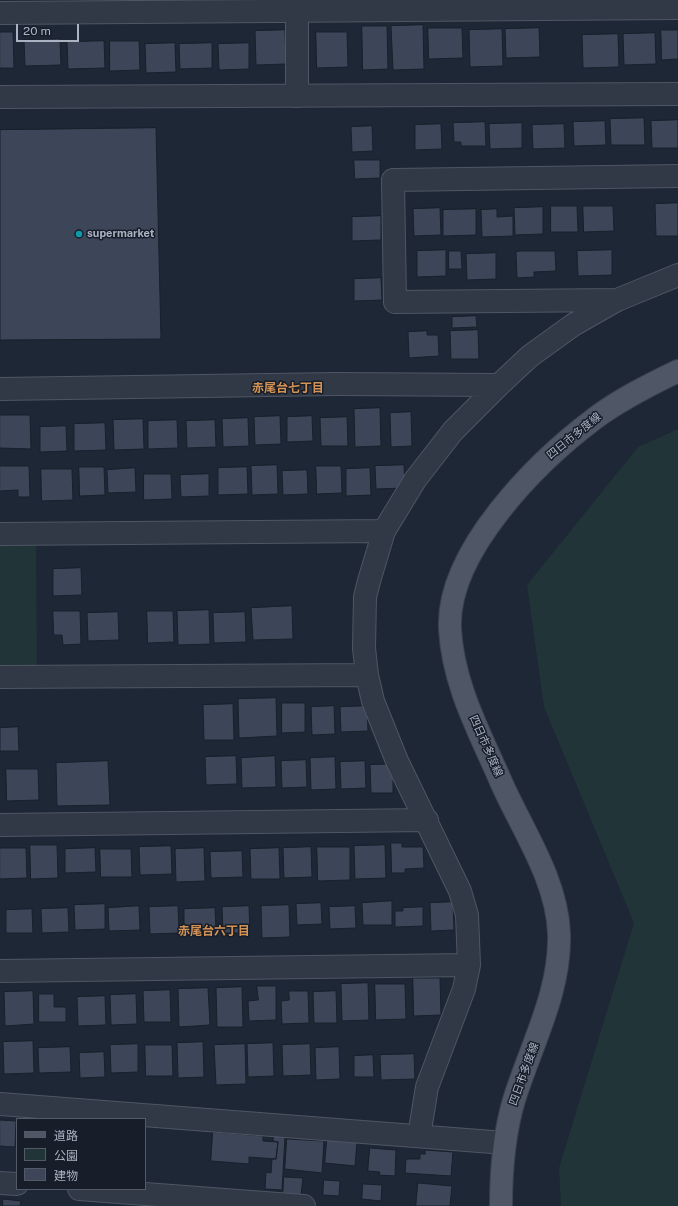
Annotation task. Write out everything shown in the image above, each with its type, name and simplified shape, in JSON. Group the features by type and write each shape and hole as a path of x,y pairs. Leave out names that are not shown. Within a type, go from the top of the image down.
{"main road":[{"name":"四日市多度線","path":"501,1206 507,1124 514,1099 548,1007 558,957 559,931 547,882 465,699 456,674 450,625 456,589 459,575 488,528 521,485 549,456 595,418 650,385 678,371"}],"street":[{"path":"297,5 297,96"},
{"path":"0,13 297,5 678,8"},
{"path":"0,97 678,94"},
{"path":"617,300 396,302 393,180 678,176"},
{"path":"419,1136 427,1087 462,995 469,966 467,915 460,891 427,820 397,761 373,702 366,675 364,648 365,597 368,581 384,531 399,505 432,457 453,431 499,385 530,356 573,325 617,300 678,275"},
{"path":"0,389 338,384 499,385"},
{"path":"0,534 384,531"},
{"path":"0,677 366,675"},
{"path":"0,825 427,820"},
{"path":"0,970 469,966"},
{"path":"0,1104 505,1143"},
{"path":"0,1183 16,1184"},
{"path":"92,1190 304,1206"}],"green space":[{"path":"678,429 678,1206 561,1206 559,1168 634,923 544,707 527,585 638,447"},
{"path":"36,542 37,670 0,669 0,543"}],"building":[{"path":"423,25 424,69 393,70 391,26"},
{"path":"362,26 387,26 388,69 363,70"},
{"path":"428,28 462,28 463,58 429,59"},
{"path":"539,28 540,57 506,58 505,29"},
{"path":"502,29 503,66 470,67 469,30"},
{"path":"285,30 286,64 256,65 255,31"},
{"path":"661,30 678,30 678,59 662,60"},
{"path":"0,32 13,32 14,68 0,68"},
{"path":"316,32 347,32 348,67 317,68"},
{"path":"655,33 656,64 624,65 623,34"},
{"path":"618,34 619,67 583,68 582,35"},
{"path":"60,39 61,65 25,66 24,40"},
{"path":"104,41 105,68 68,69 67,42"},
{"path":"110,41 139,41 140,70 110,71"},
{"path":"175,43 176,72 146,73 145,44"},
{"path":"212,43 212,68 180,69 179,44"},
{"path":"249,43 249,69 219,70 218,44"},
{"path":"644,118 645,145 611,145 610,119"},
{"path":"678,120 678,148 652,148 651,121"},
{"path":"605,121 606,145 574,146 573,122"},
{"path":"485,122 486,146 461,146 461,142 454,142 453,123"},
{"path":"522,123 522,148 490,149 489,124"},
{"path":"441,124 442,149 415,150 415,125"},
{"path":"564,124 565,148 533,149 532,125"},
{"path":"372,126 373,151 352,152 351,127"},
{"name":"supermarket","path":"156,128 161,339 0,340 0,130"},
{"path":"354,160 380,160 380,178 355,179"},
{"path":"678,203 678,236 656,236 655,204"},
{"path":"551,206 577,206 578,232 551,232"},
{"path":"583,206 613,206 614,231 584,232"},
{"path":"543,207 543,234 515,235 514,208"},
{"path":"440,208 441,235 414,236 413,209"},
{"path":"476,209 476,235 443,236 443,210"},
{"path":"497,209 497,217 513,216 513,236 482,237 481,210"},
{"path":"381,216 381,240 352,241 352,217"},
{"path":"446,250 446,276 417,277 417,251"},
{"path":"612,250 612,275 578,276 577,251"},
{"path":"449,251 461,251 462,269 449,269"},
{"path":"555,251 556,271 534,272 534,277 517,278 516,252"},
{"path":"496,253 496,279 467,280 466,254"},
{"path":"381,278 382,300 354,301 354,279"},
{"path":"476,316 477,327 452,328 452,317"},
{"path":"478,330 479,359 451,359 450,331"},
{"path":"427,331 427,335 438,335 439,356 409,358 408,332"},
{"path":"380,408 381,446 355,447 354,409"},
{"path":"411,412 412,446 391,447 390,413"},
{"path":"0,415 30,415 31,449 0,448"},
{"path":"280,416 281,444 255,445 254,417"},
{"path":"312,416 313,441 287,442 287,417"},
{"path":"347,417 348,446 321,446 320,418"},
{"path":"248,418 249,446 223,447 222,419"},
{"path":"143,419 144,449 114,450 113,420"},
{"path":"177,420 178,448 148,449 148,421"},
{"path":"215,420 216,447 187,448 186,421"},
{"path":"105,423 106,450 74,451 74,424"},
{"path":"66,426 67,451 40,452 40,427"},
{"path":"277,465 278,494 252,495 251,466"},
{"path":"404,465 405,488 376,489 375,466"},
{"path":"0,466 29,466 30,497 18,497 18,490 0,491"},
{"path":"316,466 341,466 342,493 317,494"},
{"path":"79,467 104,467 105,495 80,496"},
{"path":"247,467 248,494 218,495 218,468"},
{"path":"135,468 136,492 108,493 107,470"},
{"path":"370,468 371,495 346,496 346,469"},
{"path":"41,469 72,469 73,500 42,501"},
{"path":"307,470 308,494 283,495 282,471"},
{"path":"144,474 171,474 172,499 144,500"},
{"path":"209,474 209,496 181,497 180,475"},
{"path":"81,568 82,595 53,596 53,569"},
{"path":"292,606 293,639 253,640 251,608"},
{"path":"209,610 210,644 178,645 177,611"},
{"path":"53,611 80,611 81,644 63,645 62,635 54,635"},
{"path":"147,611 173,611 174,642 148,643"},
{"path":"118,612 119,640 88,641 87,613"},
{"path":"245,612 246,642 214,643 213,613"},
{"path":"276,698 277,736 239,738 238,699"},
{"path":"282,703 305,703 305,732 282,733"},
{"path":"233,704 234,740 204,740 203,705"},
{"path":"334,706 335,734 312,735 311,707"},
{"path":"367,706 368,731 341,732 340,707"},
{"path":"18,727 19,751 0,751 0,728"},
{"path":"236,756 237,784 206,785 205,757"},
{"path":"275,756 276,787 242,788 241,758"},
{"path":"335,757 336,789 311,790 310,758"},
{"path":"306,760 307,787 282,788 281,761"},
{"path":"108,761 110,805 57,806 56,763"},
{"path":"365,761 366,788 341,789 340,762"},
{"path":"393,764 393,793 371,793 370,765"},
{"path":"6,769 38,769 39,800 7,801"},
{"path":"391,843 402,843 402,847 423,847 424,868 405,869 405,873 392,873"},
{"path":"30,845 57,845 58,878 31,879"},
{"path":"385,845 386,878 355,879 354,846"},
{"path":"171,846 172,874 140,875 139,847"},
{"path":"311,847 312,877 284,878 283,848"},
{"path":"317,847 350,847 350,880 318,881"},
{"path":"0,848 26,848 27,878 0,879"},
{"path":"95,848 96,872 65,873 65,849"},
{"path":"204,848 205,881 176,882 175,849"},
{"path":"279,848 280,879 251,879 250,849"},
{"path":"100,849 131,849 132,877 101,877"},
{"path":"242,851 243,877 211,878 210,852"},
{"path":"392,901 392,925 363,925 362,903"},
{"path":"453,902 454,930 431,931 430,903"},
{"path":"321,903 322,924 297,925 296,904"},
{"path":"105,904 105,929 75,930 74,905"},
{"path":"289,905 290,937 262,938 261,906"},
{"path":"139,906 140,930 109,931 108,908"},
{"path":"178,906 179,933 150,934 149,907"},
{"path":"249,906 250,933 223,933 222,907"},
{"path":"355,906 356,928 330,929 329,907"},
{"path":"423,907 423,926 395,927 395,911 403,911 403,908"},
{"path":"68,908 69,932 42,933 41,909"},
{"path":"215,908 216,929 184,930 184,909"},
{"path":"32,909 33,933 6,933 6,910"},
{"path":"413,978 440,978 441,1015 414,1016"},
{"path":"368,983 369,1020 342,1021 341,984"},
{"path":"375,984 405,984 406,1019 376,1020"},
{"path":"257,986 276,986 276,1020 249,1021 248,1001 258,1000"},
{"path":"242,987 243,1027 217,1027 216,988"},
{"path":"208,988 210,1025 179,1027 178,989"},
{"path":"170,990 171,1022 144,1022 143,991"},
{"path":"33,991 34,1024 5,1026 4,992"},
{"path":"289,991 308,991 309,1023 282,1024 281,1001 289,1000"},
{"path":"336,991 337,1023 314,1023 313,992"},
{"path":"39,994 54,994 54,1007 66,1007 66,1022 39,1022"},
{"path":"136,994 137,1024 111,1025 110,995"},
{"path":"105,996 106,1025 78,1026 77,997"},
{"path":"33,1041 34,1073 4,1074 3,1042"},
{"path":"203,1042 204,1077 178,1078 177,1043"},
{"path":"273,1043 274,1076 248,1077 247,1044"},
{"path":"138,1044 138,1072 111,1073 110,1045"},
{"path":"245,1044 246,1084 216,1085 214,1045"},
{"path":"310,1044 311,1075 283,1076 282,1045"},
{"path":"145,1045 172,1045 173,1076 146,1076"},
{"path":"70,1047 71,1072 39,1073 38,1048"},
{"path":"339,1047 340,1079 316,1080 315,1048"},
{"path":"104,1052 105,1077 80,1078 79,1053"},
{"path":"414,1054 415,1079 381,1080 380,1055"},
{"path":"373,1055 374,1077 354,1077 354,1056"},
{"path":"0,1120 16,1121 15,1147 0,1146"},
{"path":"213,1132 263,1136 263,1141 278,1142 276,1159 249,1157 249,1164 211,1161"},
{"path":"274,1136 285,1137 282,1190 265,1189 266,1172 271,1173 272,1159 276,1159 278,1142 273,1141"},
{"path":"287,1139 324,1141 322,1173 285,1169"},
{"path":"327,1139 357,1142 355,1166 325,1163"},
{"path":"370,1148 396,1150 395,1176 379,1175 380,1172 368,1171"},
{"path":"425,1150 453,1152 451,1176 405,1173 406,1159 420,1159 420,1154 425,1154"},
{"path":"284,1177 303,1178 301,1195 283,1193"},
{"path":"324,1180 340,1181 339,1196 323,1195"},
{"path":"418,1183 452,1186 450,1206 416,1206"},
{"path":"363,1184 382,1185 381,1201 362,1199"},
{"path":"3,1199 21,1201 20,1206 3,1206"}],"place":[{"name":"supermarket","path":"79,234"}],"district":[{"name":"赤尾台七丁目","path":"288,388"},
{"name":"赤尾台六丁目","path":"214,931"}]}
